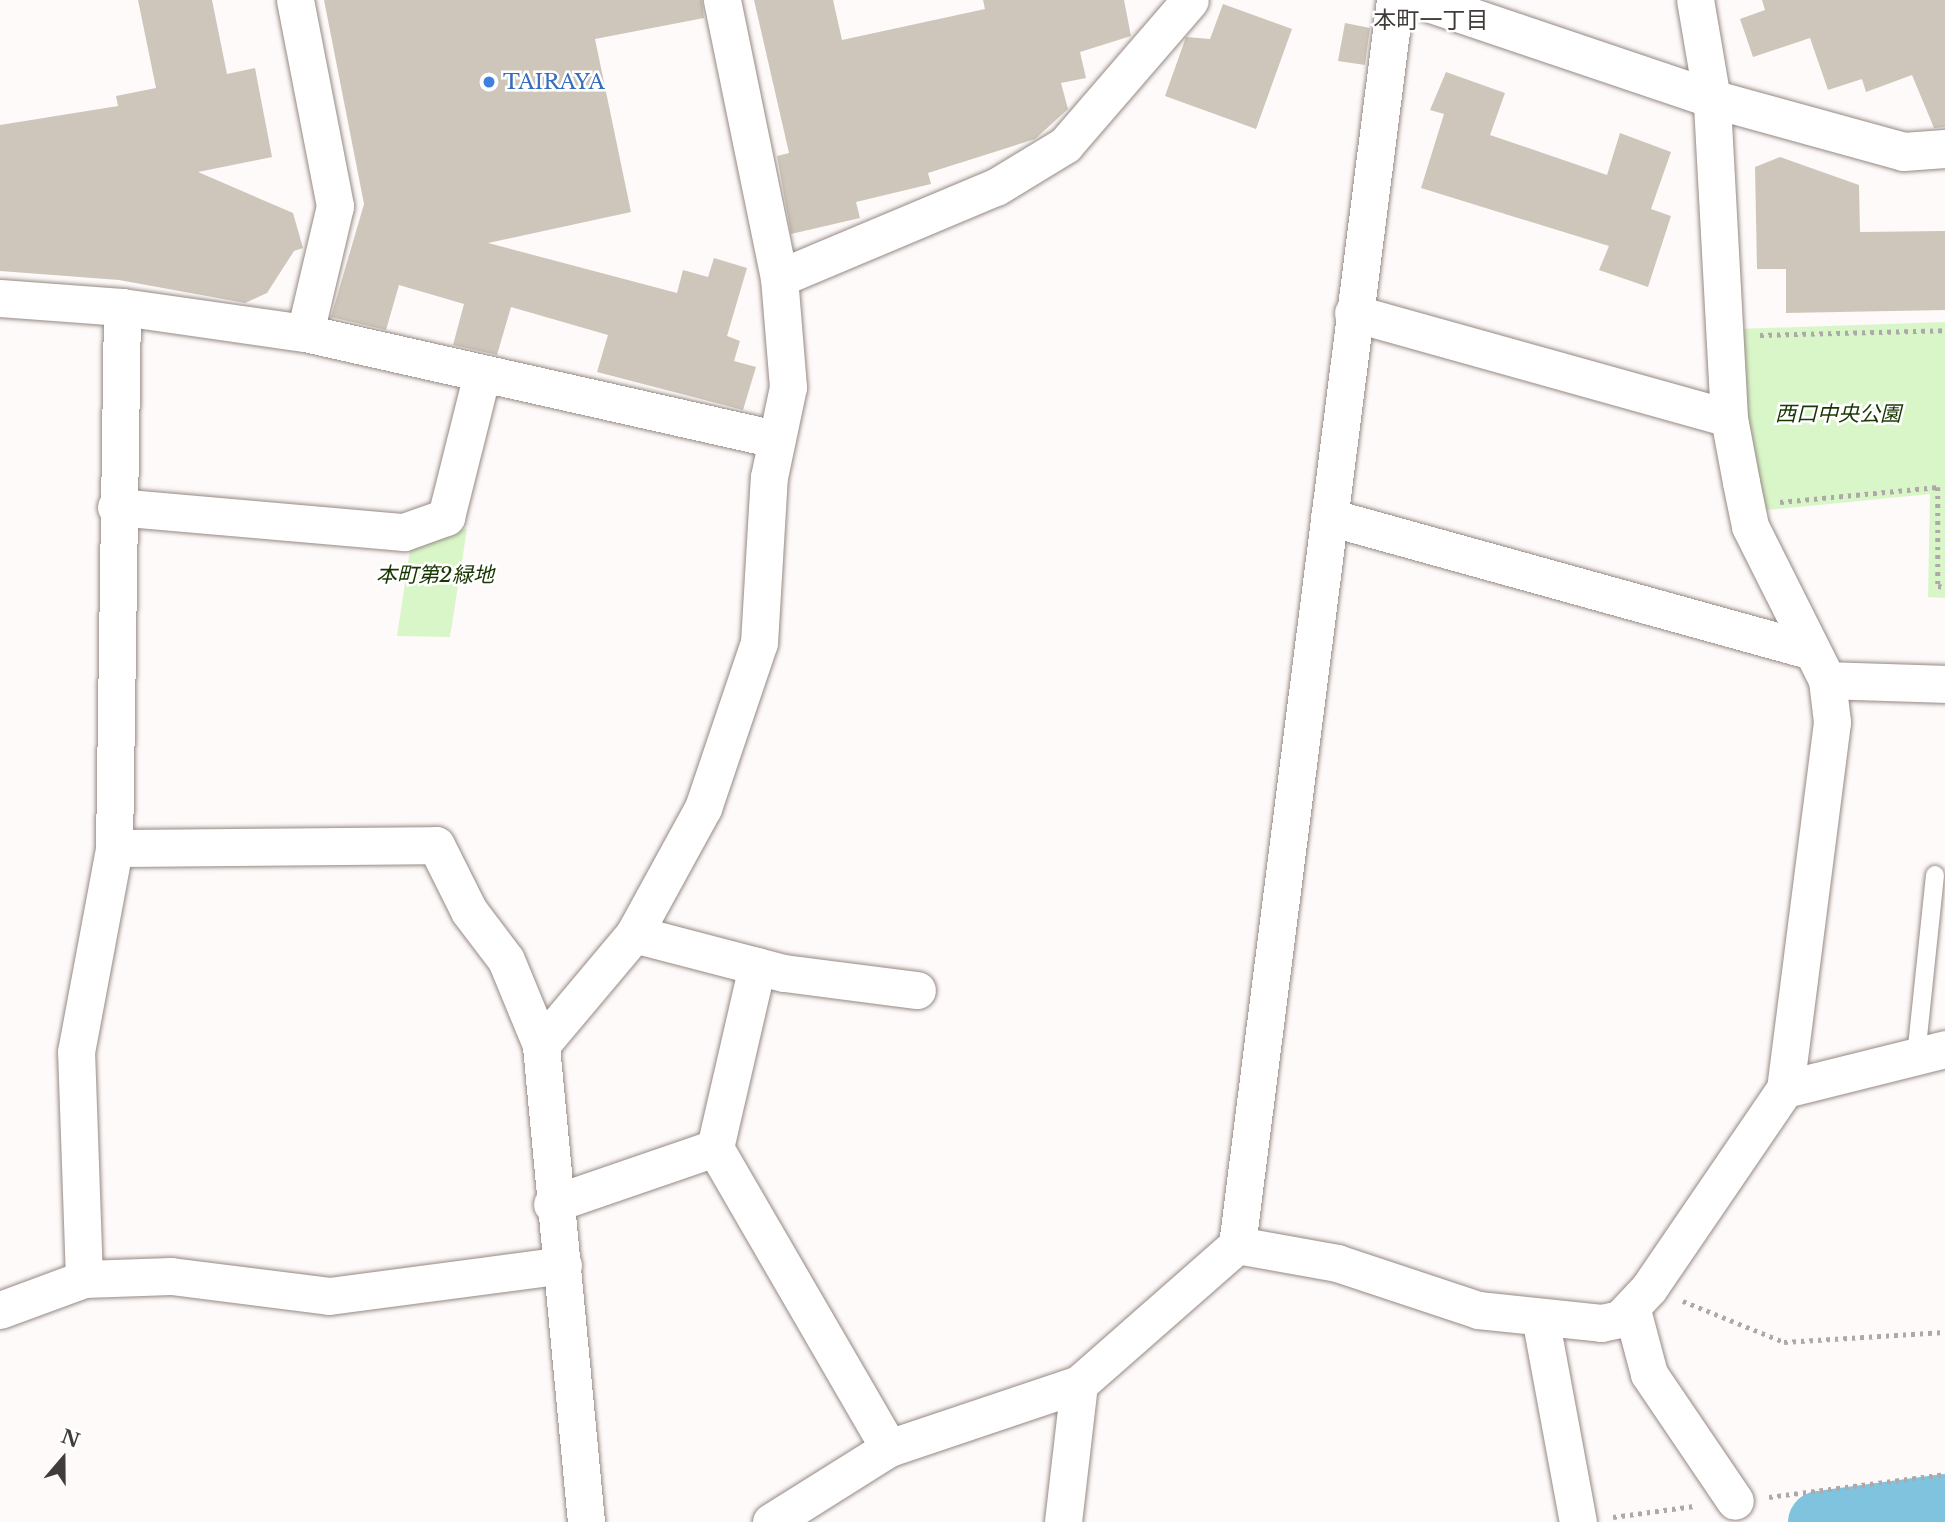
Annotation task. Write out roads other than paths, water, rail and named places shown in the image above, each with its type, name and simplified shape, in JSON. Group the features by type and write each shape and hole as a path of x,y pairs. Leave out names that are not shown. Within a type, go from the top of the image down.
{"street":[{"path":"295,0 335,206 305,332"},
{"path":"541,1045 634,934 704,808 743,700 759,643 776,439 788,387 788,332 722,0"},
{"path":"779,278 996,187 1065,145 1190,0"},
{"path":"771,1522 888,1448 1079,1384 1237,1245 1353,313 1395,0"},
{"path":"1420,0 1712,99 1904,152 1945,149"},
{"path":"1237,1245 1337,1263 1478,1310 1601,1323 1641,1299 1785,1089 1832,722 1818,665 1750,526 1729,418 1712,99 1695,0"},
{"path":"0,298 121,307 305,332 776,439"},
{"path":"84,1279 76,1052 114,848 121,307"},
{"path":"1353,313 1729,418"},
{"path":"117,507 404,532 446,517 482,374"},
{"path":"1329,517 1818,665 1945,684"},
{"path":"114,848 436,845 468,911 506,960 541,1045 552,1204 563,1265 586,1522"},
{"path":"634,934 757,966 917,990"},
{"path":"757,966 715,1148 888,1448"},
{"path":"1785,1089 1930,1052"},
{"path":"552,1204 715,1148"},
{"path":"0,1310 84,1279 171,1276 329,1296 563,1265"},
{"path":"1641,1299 1648,1374 1735,1501"},
{"path":"1540,1317 1578,1522"},
{"path":"1063,1522 1079,1384"}],"lane":[{"path":"1930,1052 1935,875"}],"waterway":[{"path":"1819,1522 1945,1505"}],"place":[{"name":"TAIRAYA","path":"489,82"}],"district":[{"name":"本町一丁目","path":"1431,20"}],"park label":[{"name":"西口中央公園","path":"1838,414"},
{"name":"本町第2緑地","path":"435,575"}]}
